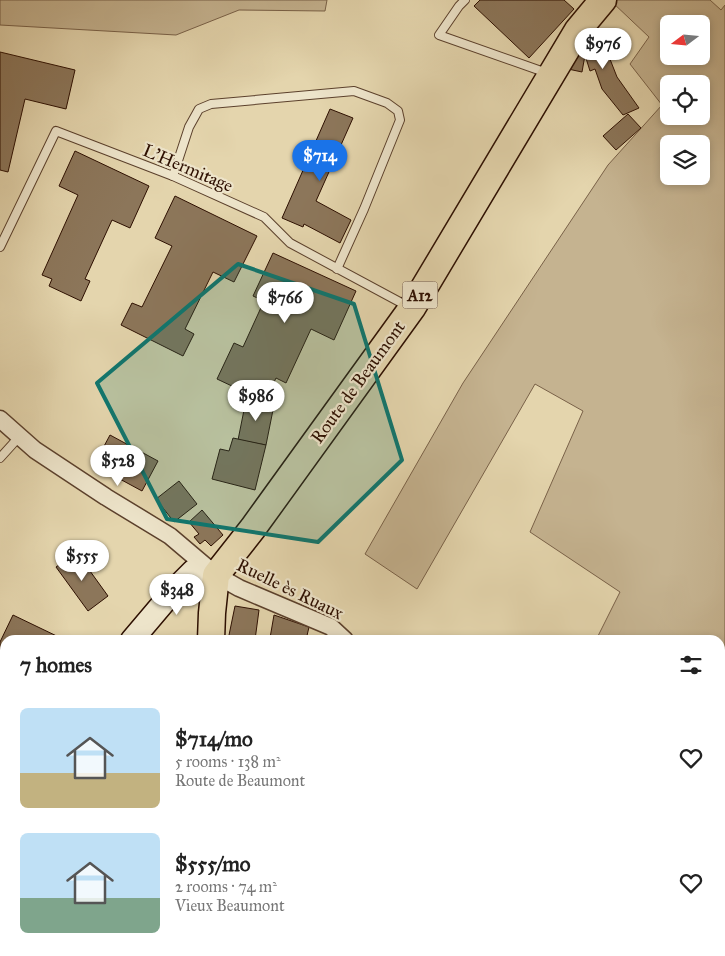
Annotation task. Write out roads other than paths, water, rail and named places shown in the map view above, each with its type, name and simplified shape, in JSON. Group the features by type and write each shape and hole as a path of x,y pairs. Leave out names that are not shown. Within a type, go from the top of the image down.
{"main road":[{"name":"Route de Beaumont","path":"216,575 253,528 412,308 578,30 603,0"},
{"path":"211,635 216,575"}],"street":[{"name":"Ruelle ès Ruaux","path":"0,419 35,450 170,536 216,575 239,588 331,627 340,635"},
{"path":"136,635 193,571 216,575"}],"lane":[{"path":"465,0 439,35 552,75"},
{"path":"173,176 189,127 199,109 211,104 354,91 387,104 398,111 400,120 364,209 337,269"},
{"name":"L'Hermitage","path":"0,247 56,131 173,176 264,218 290,243 412,308"},
{"path":"0,458 19,437"}]}
